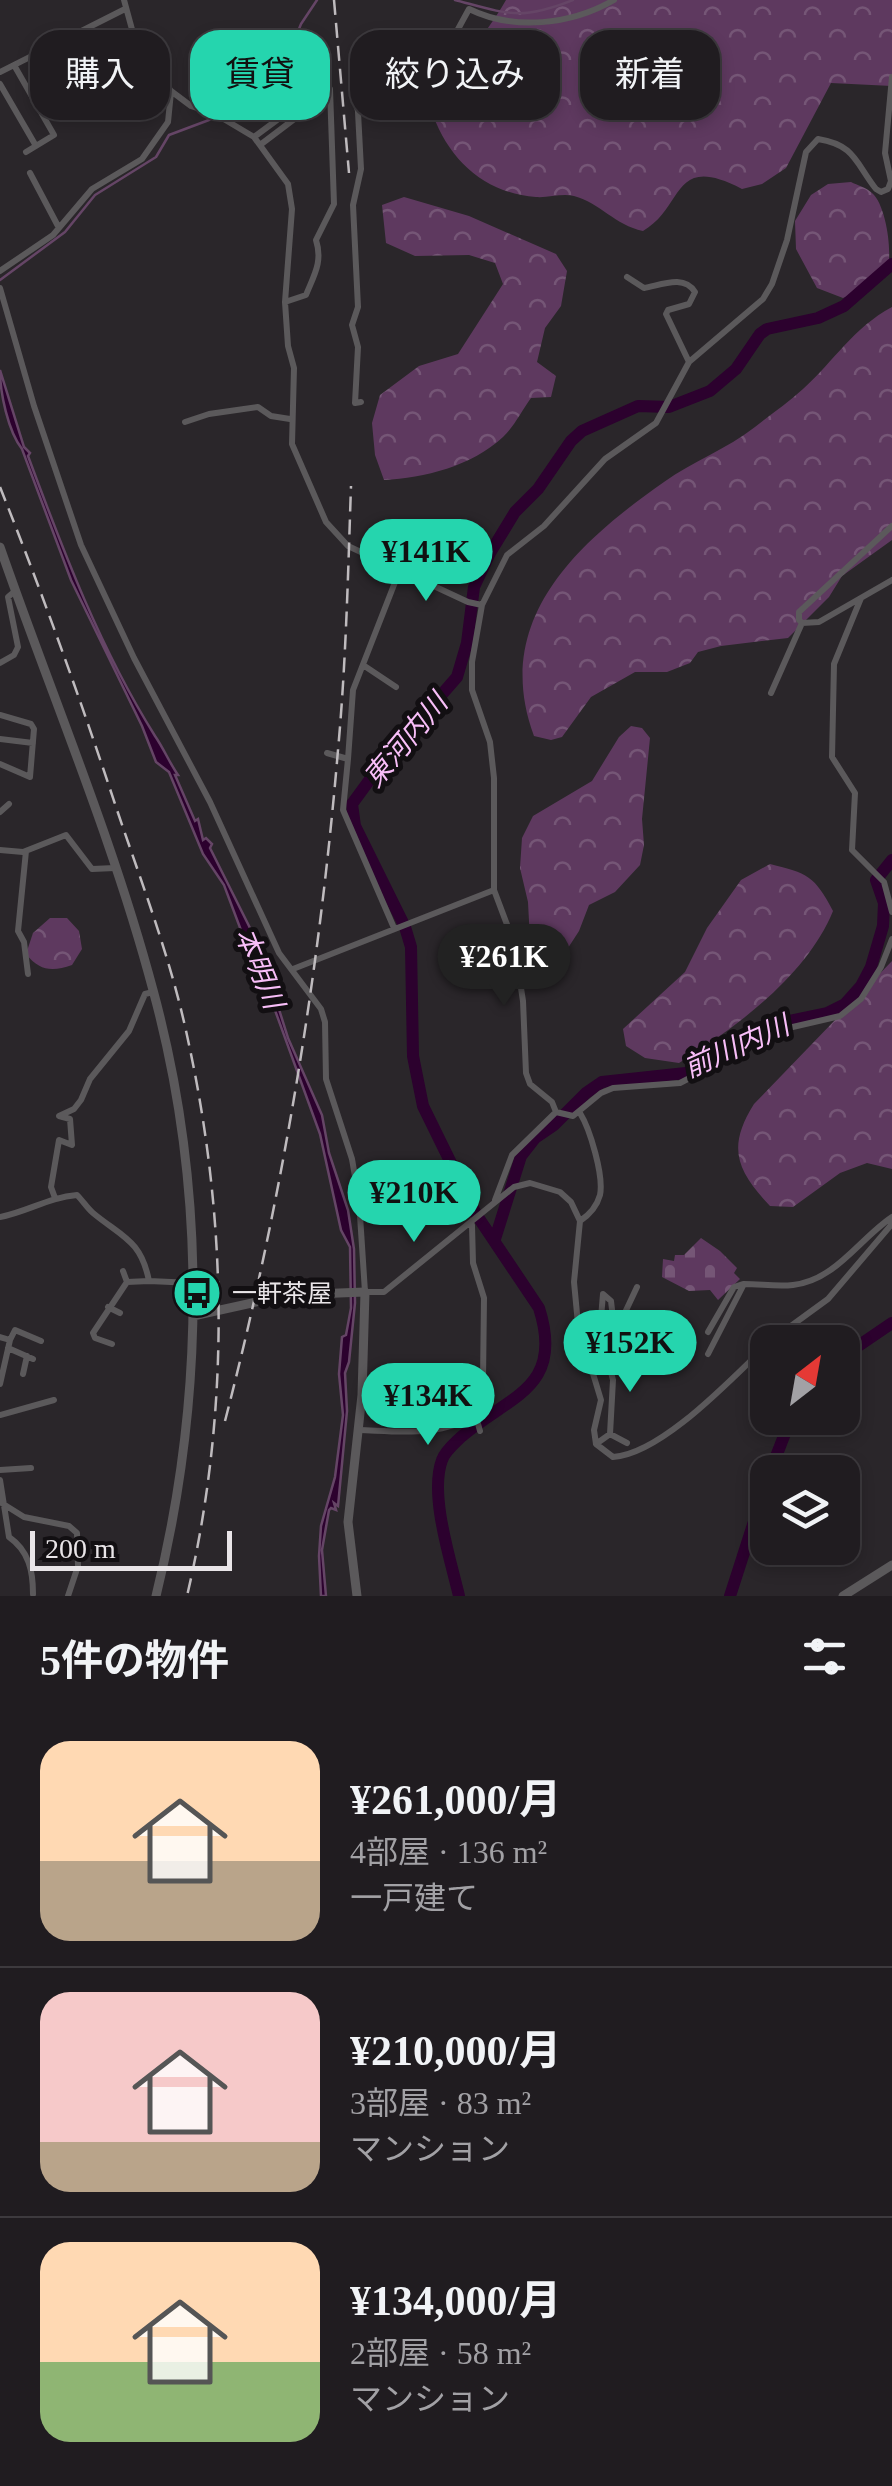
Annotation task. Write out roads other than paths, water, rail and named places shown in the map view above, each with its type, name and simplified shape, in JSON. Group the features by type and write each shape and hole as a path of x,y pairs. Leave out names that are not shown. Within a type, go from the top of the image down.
{"street":[{"path":"457,30 469,9 484,16 534,24 614,0"},
{"path":"0,72 124,4 132,30"},
{"path":"14,64 54,135 26,152"},
{"path":"580,1222 590,1215 601,1192 588,1126 577,1115 560,1112 530,1084 514,944 494,890 496,803 490,742 472,690 481,605 506,556 544,526 605,459 656,422 688,362 752,310 772,284 787,240 806,152 818,138 839,142 852,152 876,189 888,189 891,180 885,153 892,77"},
{"path":"0,84 36,146"},
{"path":"260,145 330,90 334,204 316,240 319,267 306,296 285,302"},
{"path":"171,91 191,106 254,137 288,184 292,230 285,302 294,368 292,444 326,522 348,546 398,572 481,605"},
{"path":"0,271 59,228 92,189 142,159 168,122 171,91"},
{"path":"254,137 277,120"},
{"path":"359,120 362,169 353,204 358,307 352,325 358,347 355,403 360,402"},
{"path":"30,174 59,228"},
{"path":"627,277 644,288 681,281 690,284 694,292 689,304 666,314 688,362"},
{"path":"0,288 80,544 134,658 210,802 279,954 321,1009 325,1022 326,1079 352,1159 364,1233 359,1430 348,1522 357,1596"},
{"path":"185,422 209,414 258,407 271,416 290,418"},
{"path":"892,526 799,612 798,620 819,622 892,580"},
{"path":"0,547 154,991 180,1116 191,1224 193,1316 184,1448 156,1596"},
{"path":"397,926 343,810 353,690 398,572"},
{"path":"0,664 14,655 18,647 7,608 8,597 15,591"},
{"path":"861,598 834,664 832,756 855,793 852,850 884,882 892,912"},
{"path":"771,692 802,623"},
{"path":"363,665 396,687"},
{"path":"0,715 31,724 34,729 30,777 0,764"},
{"path":"0,739 33,743"},
{"path":"327,754 348,759"},
{"path":"0,812 9,804"},
{"path":"0,850 26,850 66,836 92,869 114,868"},
{"path":"26,850 18,931 24,942 28,974"},
{"path":"293,969 494,890"},
{"path":"577,1115 601,1092 680,1083 784,1029 840,1016 861,998 881,967 892,939"},
{"path":"55,1198 51,1187 59,1140 72,1145 70,1119 59,1116 74,1110 90,1079 129,1031 145,994 154,991"},
{"path":"495,1202 512,1155 560,1112"},
{"path":"193,1316 288,1295 384,1292 514,1187 530,1182 560,1192 571,1202 580,1222 574,1282 578,1324 601,1400 594,1430 596,1444 613,1457 636,1452 714,1398 750,1361"},
{"path":"0,1218 55,1198 76,1195 133,1248 146,1264 150,1282"},
{"path":"708,1332 734,1287 796,1285 813,1280 892,1221"},
{"path":"793,1325 828,1299 892,1221"},
{"path":"473,1223 474,1264 484,1298 483,1380 475,1416 480,1432"},
{"path":"117,1235 133,1248"},
{"path":"123,1271 127,1282"},
{"path":"127,1282 193,1283"},
{"path":"112,1344 95,1338 93,1333 127,1282"},
{"path":"708,1354 744,1284"},
{"path":"610,1434 613,1380 600,1330 603,1294 611,1301 615,1340 638,1287"},
{"path":"108,1307 120,1313"},
{"path":"0,1384 15,1330 41,1341"},
{"path":"0,1336 30,1358 23,1374"},
{"path":"0,1419 54,1400"},
{"path":"359,1430 434,1430 475,1416"},
{"path":"596,1444 610,1434"},
{"path":"610,1434 627,1443"},
{"path":"0,1470 32,1468"},
{"path":"0,1480 9,1537 21,1546 34,1573 33,1594"},
{"path":"3,1504 24,1517 69,1526 77,1533 78,1566 68,1596"},
{"path":"843,1596 892,1565"}],"water":[{"name":"本明川","path":"0,370 24,447 30,453 84,599 135,703 178,775 203,840 206,838 212,844 210,848 254,936 251,939 263,969 273,979 271,984 288,1038 322,1115 329,1153 348,1210 354,1249 355,1303 345,1373 347,1411 338,1506 334,1503 336,1510 329,1510 322,1550 326,1596 321,1596 321,1526 335,1477 343,1415 339,1374 342,1337 346,1335 351,1308 350,1247 341,1230 320,1134 252,947 242,933 224,885 203,854 169,772 156,762 71,580 9,422"}],"waterway":[{"path":"0,280 65,232 95,195 156,157 169,135 209,120 268,82 285,64 301,24 317,0"},
{"path":"455,0 514,13 540,11 573,0"},
{"name":"東河内川","path":"459,1596 440,1509 442,1460 461,1437 527,1388 544,1357 545,1335 539,1308 476,1214 423,1106 413,1056 411,947 355,826 352,804 382,763 457,677 467,643 474,587 490,553 515,512 538,489 571,441 582,431 638,406 669,407 710,391 736,369 767,329 818,318 844,306 892,264"},
{"name":"前川内川","path":"495,1239 521,1156 535,1138 602,1082 686,1073 732,1052 779,1023 827,1013 845,1004 871,967 883,926 884,903 876,880 892,860"},
{"path":"860,1345 892,1323"},
{"path":"777,1455 784,1435"},
{"path":"730,1596 750,1534"}],"railway":[{"path":"334,0 349,173"},
{"path":"225,1421 281,1172 309,1004 341,717 351,486"},
{"path":"0,487 73,682 154,919 181,1009 201,1109 217,1248 217,1388 211,1458 187,1596"}],"place":[{"name":"一軒茶屋","path":"197,1293"}]}
